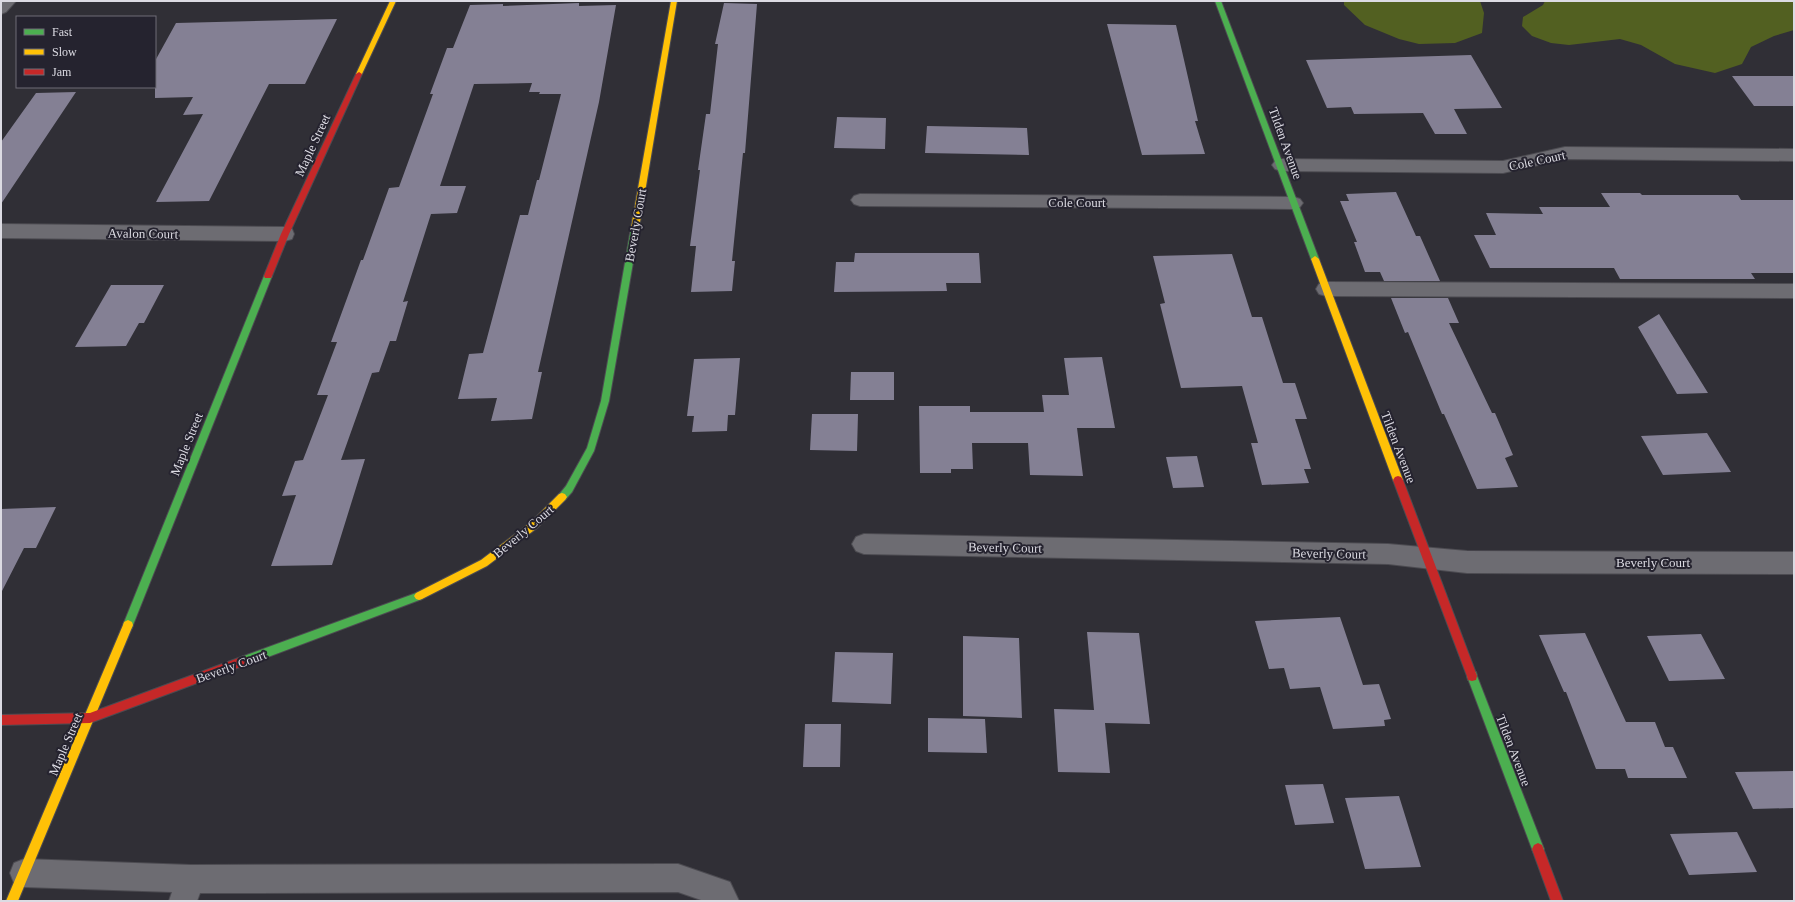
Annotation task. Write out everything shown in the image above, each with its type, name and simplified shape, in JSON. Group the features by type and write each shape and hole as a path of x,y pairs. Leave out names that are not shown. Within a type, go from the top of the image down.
{"street":[{"path":"1,9 8,1"},
{"name":"Maple Street","path":"12,901 90,718 286,234 393,1"},
{"name":"Beverly Court","path":"1,720 90,718 429,592 484,563 534,525 569,489 591,448 605,401 674,1"},
{"name":"Tilden Avenue","path":"1218,1 1557,901"},
{"name":"Cole Court","path":"1281,165 1503,167 1551,154 1565,153 1794,155"},
{"name":"Cole Court","path":"860,200 1294,203"},
{"name":"Avalon Court","path":"1,231 286,234"},
{"path":"1326,288 1794,291"},
{"name":"Beverly Court","path":"864,544 1380,554 1467,562 1794,563"},
{"path":"24,873 187,890 678,878 720,892 726,901"}],"green space":[{"path":"1344,1 1480,1 1484,13 1482,33 1455,43 1419,44 1399,39 1365,25 1344,5"},
{"path":"1545,1 1794,1 1794,30 1774,36 1751,47 1742,64 1715,73 1675,64 1641,45 1620,39 1569,45 1551,43 1532,36 1522,26 1523,17 1543,5"}],"building":[{"path":"579,3 579,6 616,5 599,102 538,372 542,372 532,419 491,421 497,398 458,399 469,354 483,353 520,215 528,215 537,180 539,180 561,94 539,94 540,92 529,92 532,83 474,84 440,186 466,186 457,213 431,214 403,302 408,301 396,341 390,341 379,372 372,373 341,460 365,459 332,565 271,566 296,495 282,496 295,461 303,460 328,395 317,395 337,342 331,342 389,188 399,187 433,94 430,94 447,48 453,48 470,5 503,4 503,6"},
{"path":"724,3 757,4 745,153 743,153 732,261 735,261 732,291 691,292 696,246 690,246 700,170 698,170 706,114 710,114 718,44 715,44"},
{"path":"337,19 305,84 269,84 209,201 156,202 203,114 183,115 193,97 155,98 156,59 176,23"},
{"path":"1107,24 1176,25 1198,121 1195,121 1205,154 1142,155"},
{"path":"1471,55 1502,108 1454,109 1467,134 1435,134 1423,113 1354,114 1351,107 1327,108 1306,60"},
{"path":"1732,76 1794,76 1794,106 1754,106"},
{"path":"76,92 1,204 1,142 36,93"},
{"path":"837,117 886,118 885,149 834,148"},
{"path":"927,126 1027,128 1029,155 925,153"},
{"path":"1396,192 1416,236 1420,236 1440,281 1384,281 1380,272 1365,272 1354,242 1357,242 1340,201 1349,201 1346,194"},
{"path":"1601,193 1640,193 1642,195 1738,195 1741,200 1794,200 1794,273 1751,273 1755,279 1620,279 1614,268 1490,268 1474,235 1496,235 1486,213 1543,214 1539,207 1610,207"},
{"path":"855,253 979,253 981,283 946,283 947,291 834,292 836,262 854,262"},
{"path":"1232,254 1252,317 1262,317 1283,383 1295,383 1307,419 1295,419 1311,469 1304,469 1309,483 1262,485 1251,443 1258,443 1242,386 1181,388 1160,304 1165,303 1153,256"},
{"path":"111,285 164,285 144,323 139,323 126,346 75,347"},
{"path":"1391,298 1448,298 1459,323 1449,323 1492,413 1495,413 1513,455 1505,458 1518,487 1477,489 1444,414 1442,414 1408,332 1405,333"},
{"path":"1659,314 1708,393 1677,394 1638,327"},
{"path":"1102,357 1115,428 1077,428 1083,476 1030,475 1028,443 972,443 973,469 951,469 951,473 920,473 919,406 970,406 970,412 1044,412 1042,395 1069,395 1064,358"},
{"path":"740,358 735,415 728,415 727,431 692,432 694,416 687,416 694,359"},
{"path":"851,372 894,372 894,400 850,400"},
{"path":"812,414 858,414 857,451 810,450"},
{"path":"1707,433 1731,472 1663,475 1641,436"},
{"path":"1197,456 1204,487 1173,488 1166,457"},
{"path":"56,507 36,548 24,548 1,593 1,509"},
{"path":"1340,617 1363,685 1379,684 1391,719 1384,720 1385,726 1333,729 1320,687 1290,689 1284,668 1269,669 1255,621"},
{"path":"1087,632 1139,633 1150,724 1105,723 1110,773 1058,772 1054,709 1094,710"},
{"path":"1585,633 1626,722 1655,722 1665,747 1673,747 1687,778 1628,778 1625,769 1596,769 1566,692 1564,692 1539,635"},
{"path":"1701,634 1725,679 1669,681 1647,636"},
{"path":"963,636 1019,638 1022,718 963,716"},
{"path":"835,652 893,653 891,704 832,702"},
{"path":"928,718 985,719 987,753 928,752"},
{"path":"805,724 841,724 840,767 803,767"},
{"path":"1794,771 1794,808 1753,809 1735,772"},
{"path":"1323,784 1334,823 1295,825 1285,785"},
{"path":"1399,796 1421,867 1365,869 1345,798"},
{"path":"1737,832 1757,872 1689,875 1670,834"}],"traffic: fast":[{"path":"1218,1 1315,259"},
{"path":"562,497 569,489 591,448 605,401 635,228"},
{"path":"128,625 268,276"},
{"path":"244,661 419,596"},
{"path":"1472,676 1538,849"}],"traffic: slow":[{"path":"359,74 393,1"},
{"path":"635,228 674,1"},
{"path":"1315,259 1398,480"},
{"path":"419,596 484,563 534,525 562,497"},
{"path":"12,901 128,625"}],"traffic: jam":[{"path":"268,276 285,234 359,74"},
{"path":"1398,480 1472,676"},
{"path":"1,720 90,718 244,661"},
{"path":"1538,849 1557,901"}]}
